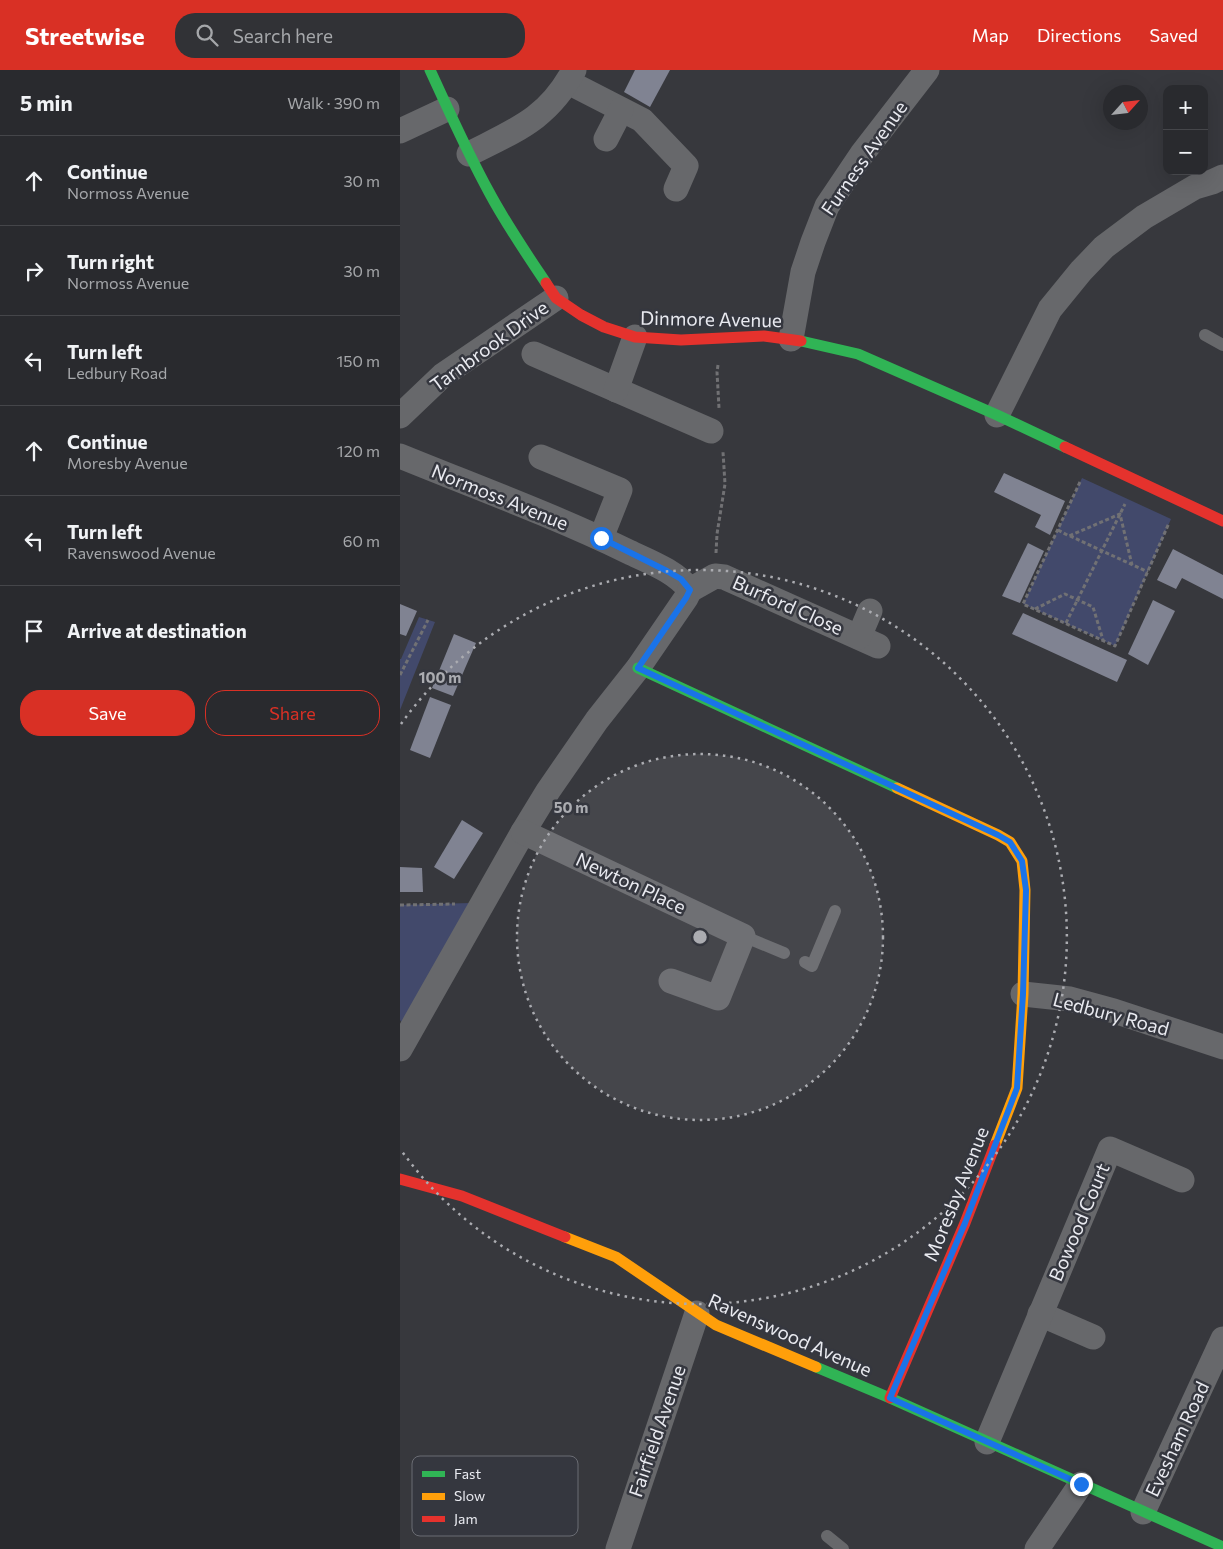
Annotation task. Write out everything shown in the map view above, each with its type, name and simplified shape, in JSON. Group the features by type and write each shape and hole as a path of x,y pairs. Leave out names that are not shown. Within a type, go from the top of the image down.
{"street":[{"name":"Dinmore Avenue","path":"430,70 488,191 505,220 556,298 580,316 604,327 635,337 680,340 764,336 791,338 858,354 997,415 1223,521"},
{"name":"Furness Avenue","path":"791,338 803,272 812,242 827,206 862,154 927,70"},
{"path":"470,154 531,122 552,103 571,76 620,110 642,120 686,166 676,189"},
{"path":"400,131 447,108"},
{"path":"606,139 620,110"},
{"path":"997,415 1050,310 1081,271 1104,247 1144,217 1195,187 1223,177"},
{"name":"Tarnbrook Drive","path":"400,416 443,375 556,298"},
{"path":"616,390 635,337"},
{"path":"534,354 718,432"},
{"name":"Normoss Avenue","path":"400,456 601,538 681,579 690,590"},
{"path":"541,457 620,490 601,538"},
{"name":"Burford Close","path":"690,590 715,576 724,576 868,642 870,611"},
{"path":"400,1049 548,791 597,720 638,668 690,590"},
{"path":"638,668 1010,842 1022,861 1026,890 1023,994"},
{"name":"Newton Place","path":"523,832 743,936"},
{"path":"671,981 718,998 743,936"},
{"name":"Ledbury Road","path":"1023,994 1070,999 1114,1011 1223,1047"},
{"name":"Moresby Avenue","path":"890,1398 965,1223 1017,1088 1023,994"},
{"name":"Bowood Court","path":"987,1442 1110,1149 1182,1180"},
{"name":"Ravenswood Avenue","path":"400,1179 462,1196 616,1257 716,1325 890,1398 1223,1547"},
{"name":"Fairfield Avenue","path":"618,1549 697,1313"},
{"path":"1040,1314 1093,1337"},
{"name":"Evesham Road","path":"1144,1512 1223,1339"},
{"path":"1037,1549 1081,1484"}],"lane":[{"path":"1205,335 1223,344"},
{"path":"805,962 812,966 835,911"},
{"path":"743,936 784,953"},
{"path":"827,1536 843,1549"}],"path":[{"path":"715,576 717,534 725,484 718,432 717,372 721,338"},
{"path":"1091,459 1023,604 1115,646 1179,501"},
{"path":"1066,623 1136,481"},
{"path":"1069,536 1120,514"},
{"path":"1120,514 1132,565"},
{"path":"1058,530 1148,572"},
{"path":"1034,609 1065,594 1094,607 1103,640"},
{"path":"400,675 428,620"},
{"path":"400,905 483,902"}],"shaded area":[{"path":"1082,478 1171,519 1115,646 1023,604"},
{"path":"419,617 435,622 400,710 400,659"},
{"path":"470,903 402,1023 400,1020 400,905"}],"building":[{"path":"635,70 670,70 650,107 624,92"},
{"path":"1004,473 1065,501 1050,535 1035,527 1041,515 994,492"},
{"path":"1028,543 1044,551 1020,603 1002,596"},
{"path":"1173,549 1223,575 1223,599 1182,578 1176,589 1157,580"},
{"path":"1153,600 1175,611 1148,665 1128,654"},
{"path":"400,604 417,611 406,636 400,634"},
{"path":"1023,613 1127,660 1117,682 1012,634"},
{"path":"454,634 476,643 453,696 432,688"},
{"path":"430,697 451,705 430,758 410,750"},
{"path":"462,820 483,833 454,879 434,867"},
{"path":"400,867 422,868 423,892 400,892"}],"traffic: fast":[{"path":"430,70 489,192 509,227 546,283"},
{"path":"801,341 858,354 1065,447"},
{"path":"638,668 897,788"},
{"path":"816,1367 890,1398 1223,1547"}],"traffic: slow":[{"path":"897,788 1010,842 1022,861 1025,890 1023,994 1017,1088 995,1145"},
{"path":"565,1237 616,1257 716,1325 816,1367"}],"traffic: jam":[{"path":"546,283 556,298 581,315 604,327 635,337 681,340 764,336 801,341"},
{"path":"1065,447 1223,521"},
{"path":"890,1398 965,1223 995,1145"},
{"path":"400,1179 462,1196 565,1237"}],"route":[{"path":"601,538 681,579 690,590 638,668 998,835 1010,842 1022,861 1026,890 1023,994 1017,1088 965,1223 890,1398 1081,1484"}]}
